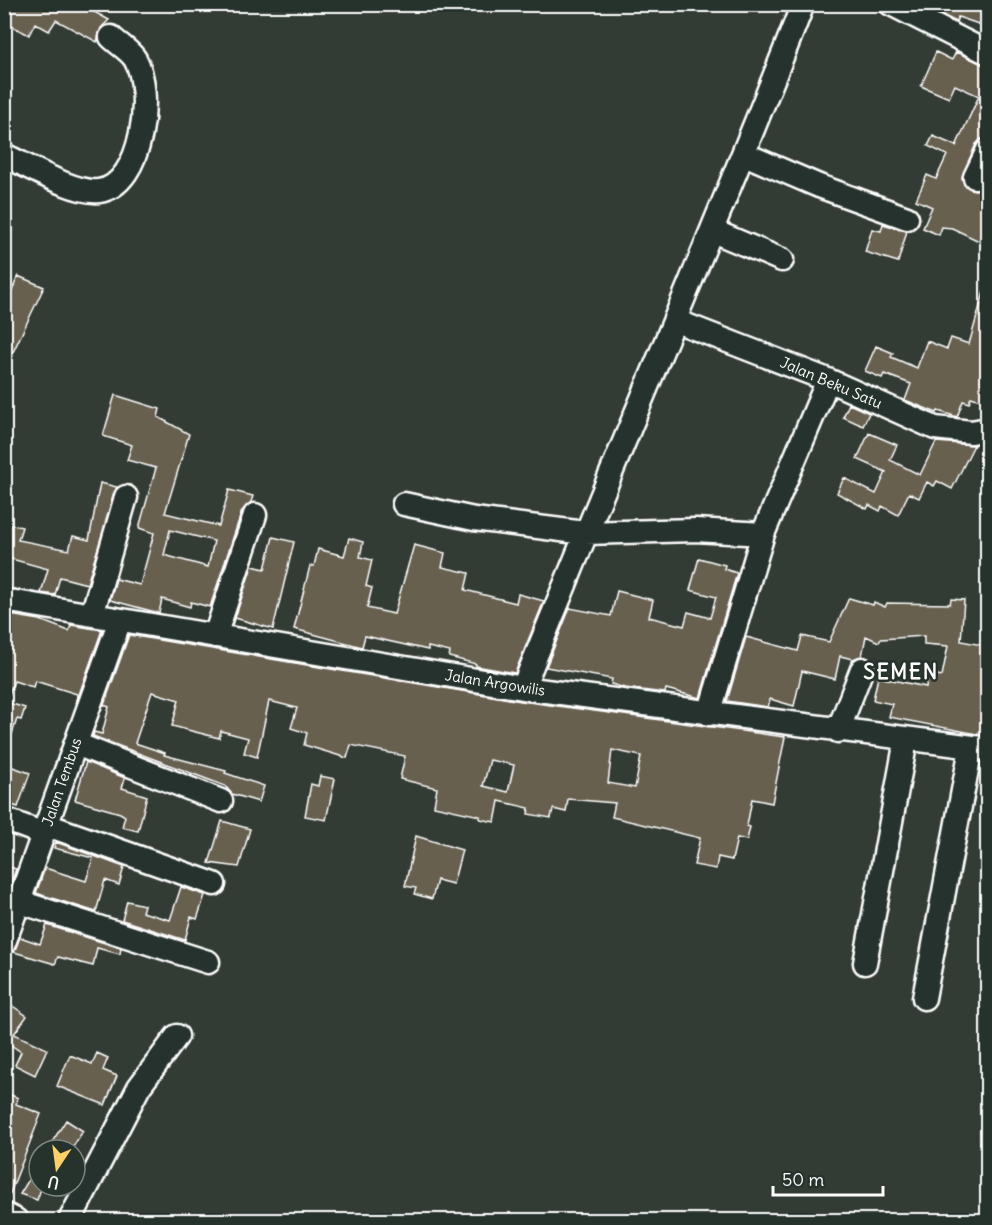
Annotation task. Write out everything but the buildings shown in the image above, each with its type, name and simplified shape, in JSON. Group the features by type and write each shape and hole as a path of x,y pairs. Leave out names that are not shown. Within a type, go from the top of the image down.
{"street":[{"path":"523,688 585,533 713,231 803,4"},
{"path":"891,4 987,53"},
{"path":"4,155 82,189 99,191 116,184 128,169 145,112 143,83 134,58 111,37"},
{"path":"975,177 987,150"},
{"path":"744,154 819,186 907,218"},
{"path":"713,231 782,260"},
{"name":"Jalan Beku Satu","path":"676,321 828,380 935,428 971,432 987,429"},
{"path":"709,714 763,534 828,380"},
{"path":"92,615 126,497"},
{"path":"404,504 474,519 585,533 696,530 763,534"},
{"path":"215,636 255,516"},
{"name":"Jalan Argowilis","path":"4,600 523,688 979,749"},
{"name":"Jalan Tembus","path":"4,943 120,620"},
{"path":"837,731 862,669"},
{"path":"865,963 906,740"},
{"path":"76,744 222,801"},
{"path":"924,998 979,749"},
{"path":"4,819 46,829 214,884"},
{"path":"20,902 208,962"},
{"path":"70,1221 139,1087 177,1036"},
{"path":"4,1214 16,1221"}],"district":[{"name":"SEMEN","path":"901,672"}]}
